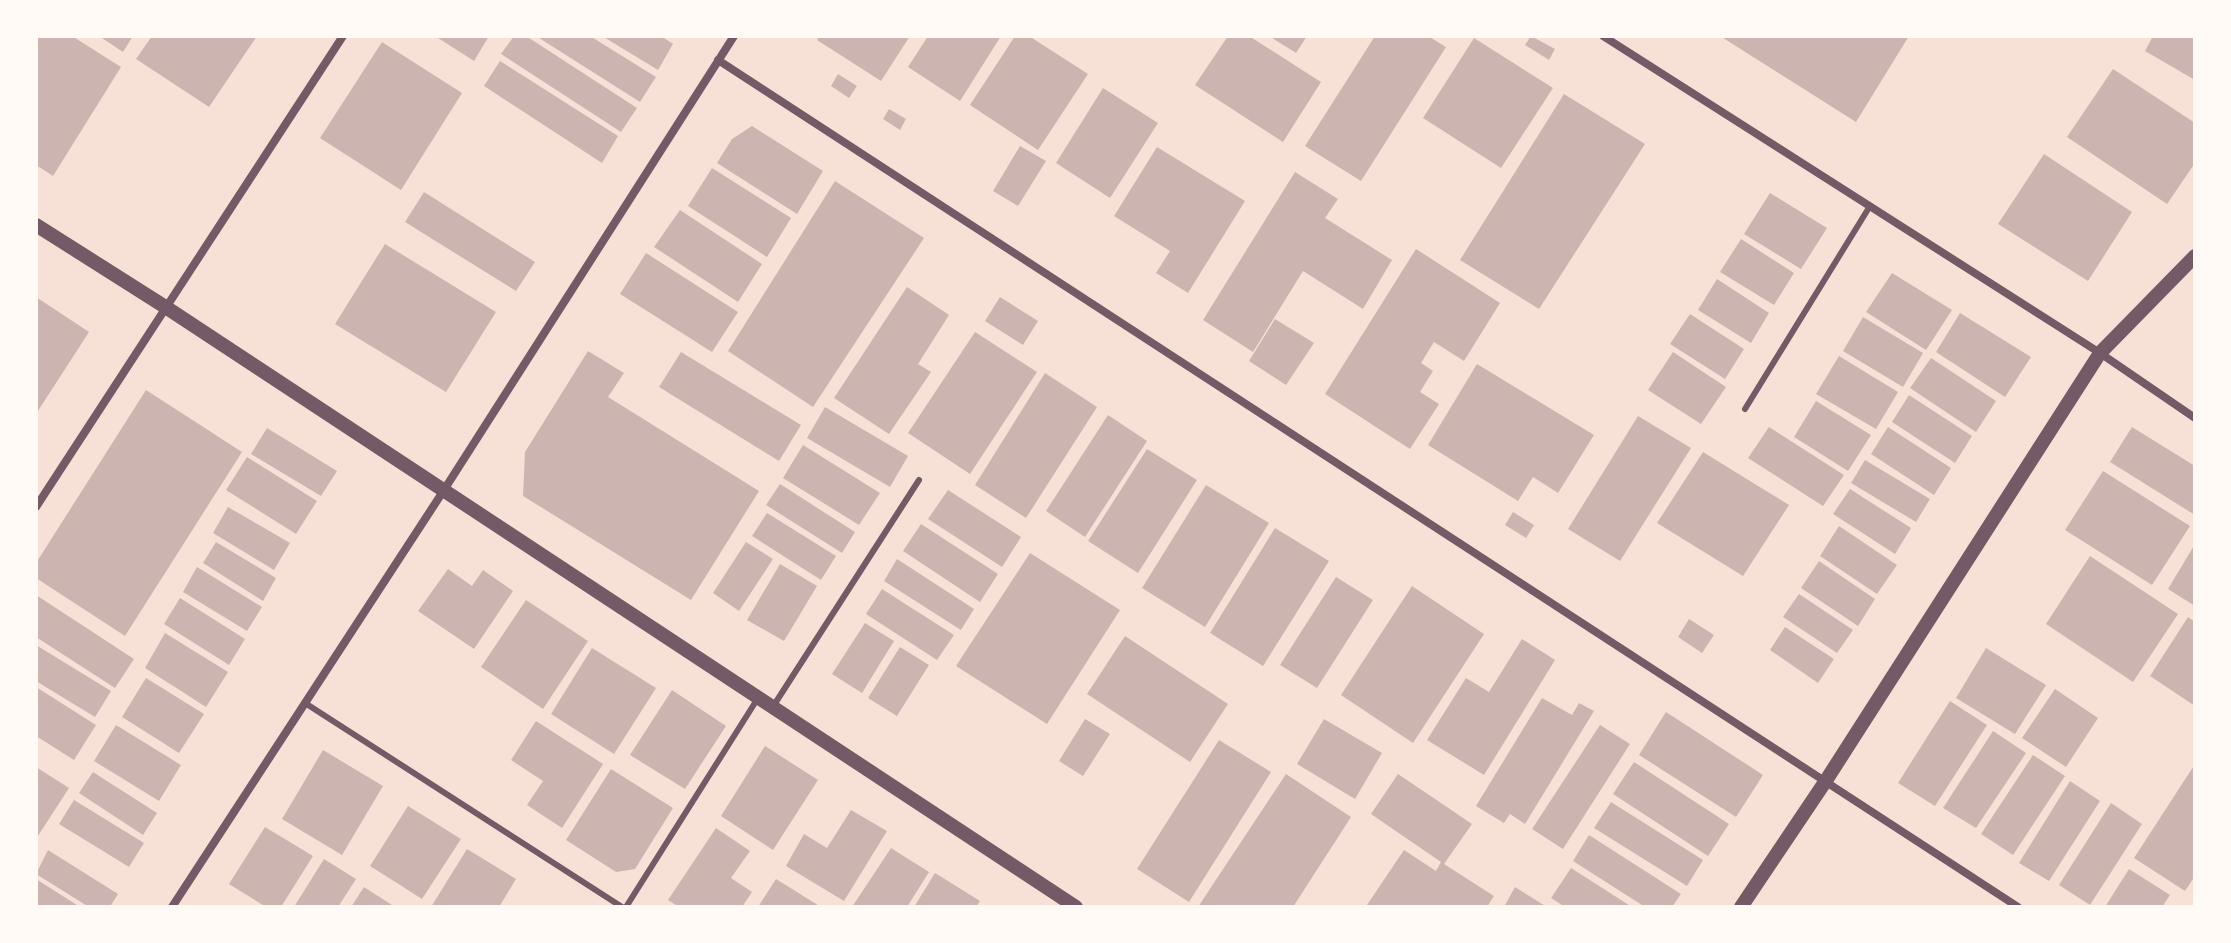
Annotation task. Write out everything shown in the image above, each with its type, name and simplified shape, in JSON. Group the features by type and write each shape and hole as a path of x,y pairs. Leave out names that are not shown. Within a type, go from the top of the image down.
{"street":[{"path":"36,507 343,36"},
{"path":"172,907 444,490 734,36"},
{"path":"1603,36 2100,353 2195,418"},
{"path":"718,60 2018,907"},
{"path":"36,225 167,308 1076,907"},
{"path":"1741,907 1825,782 2100,353 2195,256"}],"lane":[{"path":"1745,409 1870,206"},
{"path":"773,707 919,480"},
{"path":"305,703 624,907 758,698"}],"building":[{"path":"36,36 72,36 121,67 53,176 36,165"},
{"path":"99,36 133,36 123,52"},
{"path":"152,36 257,36 209,107 136,59"},
{"path":"435,36 489,36 474,61"},
{"path":"514,36 526,36 637,108 621,132 501,54"},
{"path":"536,36 590,36 656,77 640,102"},
{"path":"602,36 661,36 673,44 658,70"},
{"path":"819,36 910,36 881,81 817,40"},
{"path":"928,36 1001,36 960,101 908,67"},
{"path":"1015,36 1029,36 1088,74 1038,150 970,105"},
{"path":"1228,36 1249,36 1321,82 1283,142 1195,85"},
{"path":"1269,36 1307,36 1296,53"},
{"path":"1375,36 1428,36 1446,47 1361,181 1305,146"},
{"path":"1531,36 1555,49 1549,60 1525,45"},
{"path":"1720,36 1909,36 1856,122"},
{"path":"2153,36 2195,36 2195,80 2145,51"},
{"path":"1474,38 1553,88 1501,168 1423,118"},
{"path":"382,42 462,93 401,190 320,138"},
{"path":"500,61 618,136 602,163 484,86"},
{"path":"2113,69 2195,123 2195,163 2167,204 2067,137"},
{"path":"838,74 857,86 849,98 831,86"},
{"path":"1103,88 1158,123 1110,198 1056,163"},
{"path":"1564,94 1645,144 1539,309 1460,260"},
{"path":"889,109 906,119 900,130 883,119"},
{"path":"752,126 823,171 797,214 717,163 732,139"},
{"path":"1020,146 1046,161 1018,206 993,191"},
{"path":"1157,147 1245,201 1188,293 1156,273 1170,251 1114,216"},
{"path":"2044,154 2132,212 2088,281 1998,224"},
{"path":"712,168 791,218 767,257 688,206"},
{"path":"1295,172 1338,199 1325,218 1392,260 1363,309 1303,271 1253,352 1203,320"},
{"path":"835,181 924,238 813,407 728,351"},
{"path":"424,192 535,262 516,291 405,222"},
{"path":"1770,193 1827,228 1801,269 1744,234"},
{"path":"680,210 762,264 738,302 654,247"},
{"path":"1741,239 1794,273 1774,305 1720,272"},
{"path":"385,244 496,312 446,392 335,324"},
{"path":"1416,249 1500,303 1464,361 1434,342 1421,363 1433,371 1420,392 1439,404 1410,449 1325,394"},
{"path":"646,253 738,312 712,352 620,294"},
{"path":"1892,273 1952,310 1926,350 1866,312"},
{"path":"1717,279 1769,313 1751,343 1698,310"},
{"path":"907,287 949,315 918,364 931,372 889,434 834,398"},
{"path":"36,297 89,332 36,414"},
{"path":"1000,297 1038,321 1023,345 985,321"},
{"path":"1960,313 2031,357 2005,397 1936,352"},
{"path":"1690,314 1744,349 1725,379 1670,344"},
{"path":"1863,317 1923,353 1903,387 1843,351"},
{"path":"1275,319 1314,343 1286,385 1249,361"},
{"path":"975,332 1037,372 970,474 908,433"},
{"path":"588,351 624,373 608,397 759,491 691,600 523,496 525,452"},
{"path":"681,352 801,425 779,461 659,387"},
{"path":"1673,352 1726,387 1701,424 1648,390"},
{"path":"1839,356 1898,392 1876,429 1816,394"},
{"path":"1931,358 1996,401 1976,432 1910,388"},
{"path":"1477,364 1594,435 1558,493 1533,477 1518,501 1428,445"},
{"path":"1045,373 1097,407 1026,518 975,485"},
{"path":"146,390 242,452 125,636 36,578 36,563"},
{"path":"1909,395 1972,436 1955,463 1892,422"},
{"path":"1816,401 1871,435 1848,471 1794,437"},
{"path":"825,407 908,456 890,487 807,438"},
{"path":"1108,415 1147,441 1085,537 1046,511"},
{"path":"1638,416 1691,448 1620,561 1568,529"},
{"path":"1769,427 1844,475 1823,506 1748,458"},
{"path":"1888,427 1951,468 1934,495 1871,454"},
{"path":"2132,427 2195,466 2195,515 2110,462"},
{"path":"267,428 337,471 321,496 251,454"},
{"path":"803,445 880,493 859,525 783,478"},
{"path":"1147,449 1197,480 1138,573 1088,541"},
{"path":"1703,452 1789,505 1743,576 1657,523"},
{"path":"247,457 317,501 296,534 226,490"},
{"path":"1865,460 1930,499 1916,522 1851,483"},
{"path":"2103,471 2190,526 2152,585 2065,530"},
{"path":"780,484 855,532 842,553 766,505"},
{"path":"1206,485 1269,523 1205,627 1142,588"},
{"path":"1850,489 1911,528 1895,554 1833,514"},
{"path":"948,490 1021,537 1002,567 928,519"},
{"path":"228,507 290,543 274,570 213,533"},
{"path":"1513,512 1534,525 1526,538 1505,525"},
{"path":"767,513 836,556 821,580 752,536"},
{"path":"921,524 998,574 980,602 903,551"},
{"path":"1839,526 1897,565 1877,594 1820,556"},
{"path":"1275,528 1329,561 1263,666 1210,633"},
{"path":"216,542 276,578 263,601 203,563"},
{"path":"746,542 773,559 739,611 713,593"},
{"path":"2195,544 2195,606 2168,589"},
{"path":"1030,553 1120,610 1047,724 956,666"},
{"path":"2090,556 2178,614 2133,682 2046,624"},
{"path":"897,559 974,609 961,630 884,581"},
{"path":"1819,561 1875,599 1858,626 1801,588"},
{"path":"780,564 817,586 784,641 747,620"},
{"path":"197,567 262,607 247,631 183,592"},
{"path":"448,569 472,586 483,570 513,591 474,649 418,611"},
{"path":"1336,577 1373,600 1317,688 1280,665"},
{"path":"1412,586 1484,634 1413,743 1341,695"},
{"path":"882,589 954,635 937,660 866,614"},
{"path":"1799,594 1853,630 1837,653 1783,617"},
{"path":"36,595 134,659 115,688 36,637"},
{"path":"180,598 245,639 229,665 164,624"},
{"path":"526,600 588,641 543,709 481,667"},
{"path":"2188,617 2195,622 2195,706 2150,676"},
{"path":"1689,619 1714,635 1702,653 1678,637"},
{"path":"865,623 894,641 862,693 832,674"},
{"path":"1785,627 1834,659 1818,683 1770,650"},
{"path":"165,633 228,672 206,707 145,668"},
{"path":"1125,636 1228,704 1190,762 1087,694"},
{"path":"1522,639 1555,660 1484,775 1427,740 1466,678 1489,692"},
{"path":"36,645 111,691 95,717 36,681"},
{"path":"900,647 929,665 897,716 868,698"},
{"path":"592,648 656,688 614,754 551,714"},
{"path":"1986,648 2046,685 2015,734 1956,698"},
{"path":"146,678 204,714 179,753 122,717"},
{"path":"36,687 96,725 74,760 36,736"},
{"path":"2055,689 2098,718 2066,767 2022,738"},
{"path":"672,690 726,726 685,789 630,755"},
{"path":"1542,698 1572,715 1579,703 1594,711 1525,824 1510,814 1504,823 1476,806"},
{"path":"1950,701 1987,725 1935,806 1898,783"},
{"path":"1666,712 1763,775 1736,817 1639,755"},
{"path":"1085,719 1110,734 1083,776 1059,761"},
{"path":"1324,719 1382,753 1355,799 1297,764"},
{"path":"536,721 603,764 562,828 527,805 543,781 511,760"},
{"path":"116,725 181,765 159,801 94,761"},
{"path":"1600,725 1630,744 1563,849 1532,829"},
{"path":"1993,731 2026,753 1976,828 1943,808"},
{"path":"1219,740 1271,772 1189,902 1137,869"},
{"path":"765,746 818,780 773,850 721,816"},
{"path":"323,750 383,786 342,855 282,819"},
{"path":"2033,755 2065,776 2013,855 1981,834"},
{"path":"1634,762 1729,824 1708,856 1613,794"},
{"path":"2195,764 2195,876 2185,891 2134,858"},
{"path":"36,767 69,788 36,839"},
{"path":"611,769 673,808 635,869 616,872 566,840"},
{"path":"93,772 157,813 143,835 79,793"},
{"path":"1286,774 1351,817 1293,907 1198,907"},
{"path":"1398,774 1472,824 1444,864 1494,896 1487,907 1367,905 1404,850 1436,871 1441,862 1371,814"},
{"path":"2070,781 2100,801 2049,881 2019,863"},
{"path":"74,800 144,843 129,867 59,824"},
{"path":"1611,802 1703,860 1687,886 1594,828"},
{"path":"2111,803 2142,824 2090,905 2059,885"},
{"path":"408,806 461,839 422,899 370,866"},
{"path":"851,810 887,831 844,901 786,866 804,834 827,848"},
{"path":"265,827 313,856 281,907 266,907 229,884"},
{"path":"716,828 750,851 731,878 752,892 742,907 679,907 668,900"},
{"path":"1589,835 1681,894 1672,907 1645,907 1573,861"},
{"path":"891,848 929,872 907,907 852,907"},
{"path":"467,849 516,879 499,907 431,907"},
{"path":"48,850 118,894 110,907 89,907 36,874"},
{"path":"324,859 356,879 338,907 294,907"},
{"path":"1571,868 1632,907 1565,907 1551,898"},
{"path":"2129,869 2170,895 2162,907 2105,907"},
{"path":"935,873 980,901 976,907 914,907"},
{"path":"36,879 80,907 36,907"},
{"path":"776,879 821,907 758,907"},
{"path":"364,887 395,907 351,907"},
{"path":"1515,887 1547,907 1504,907"}]}
